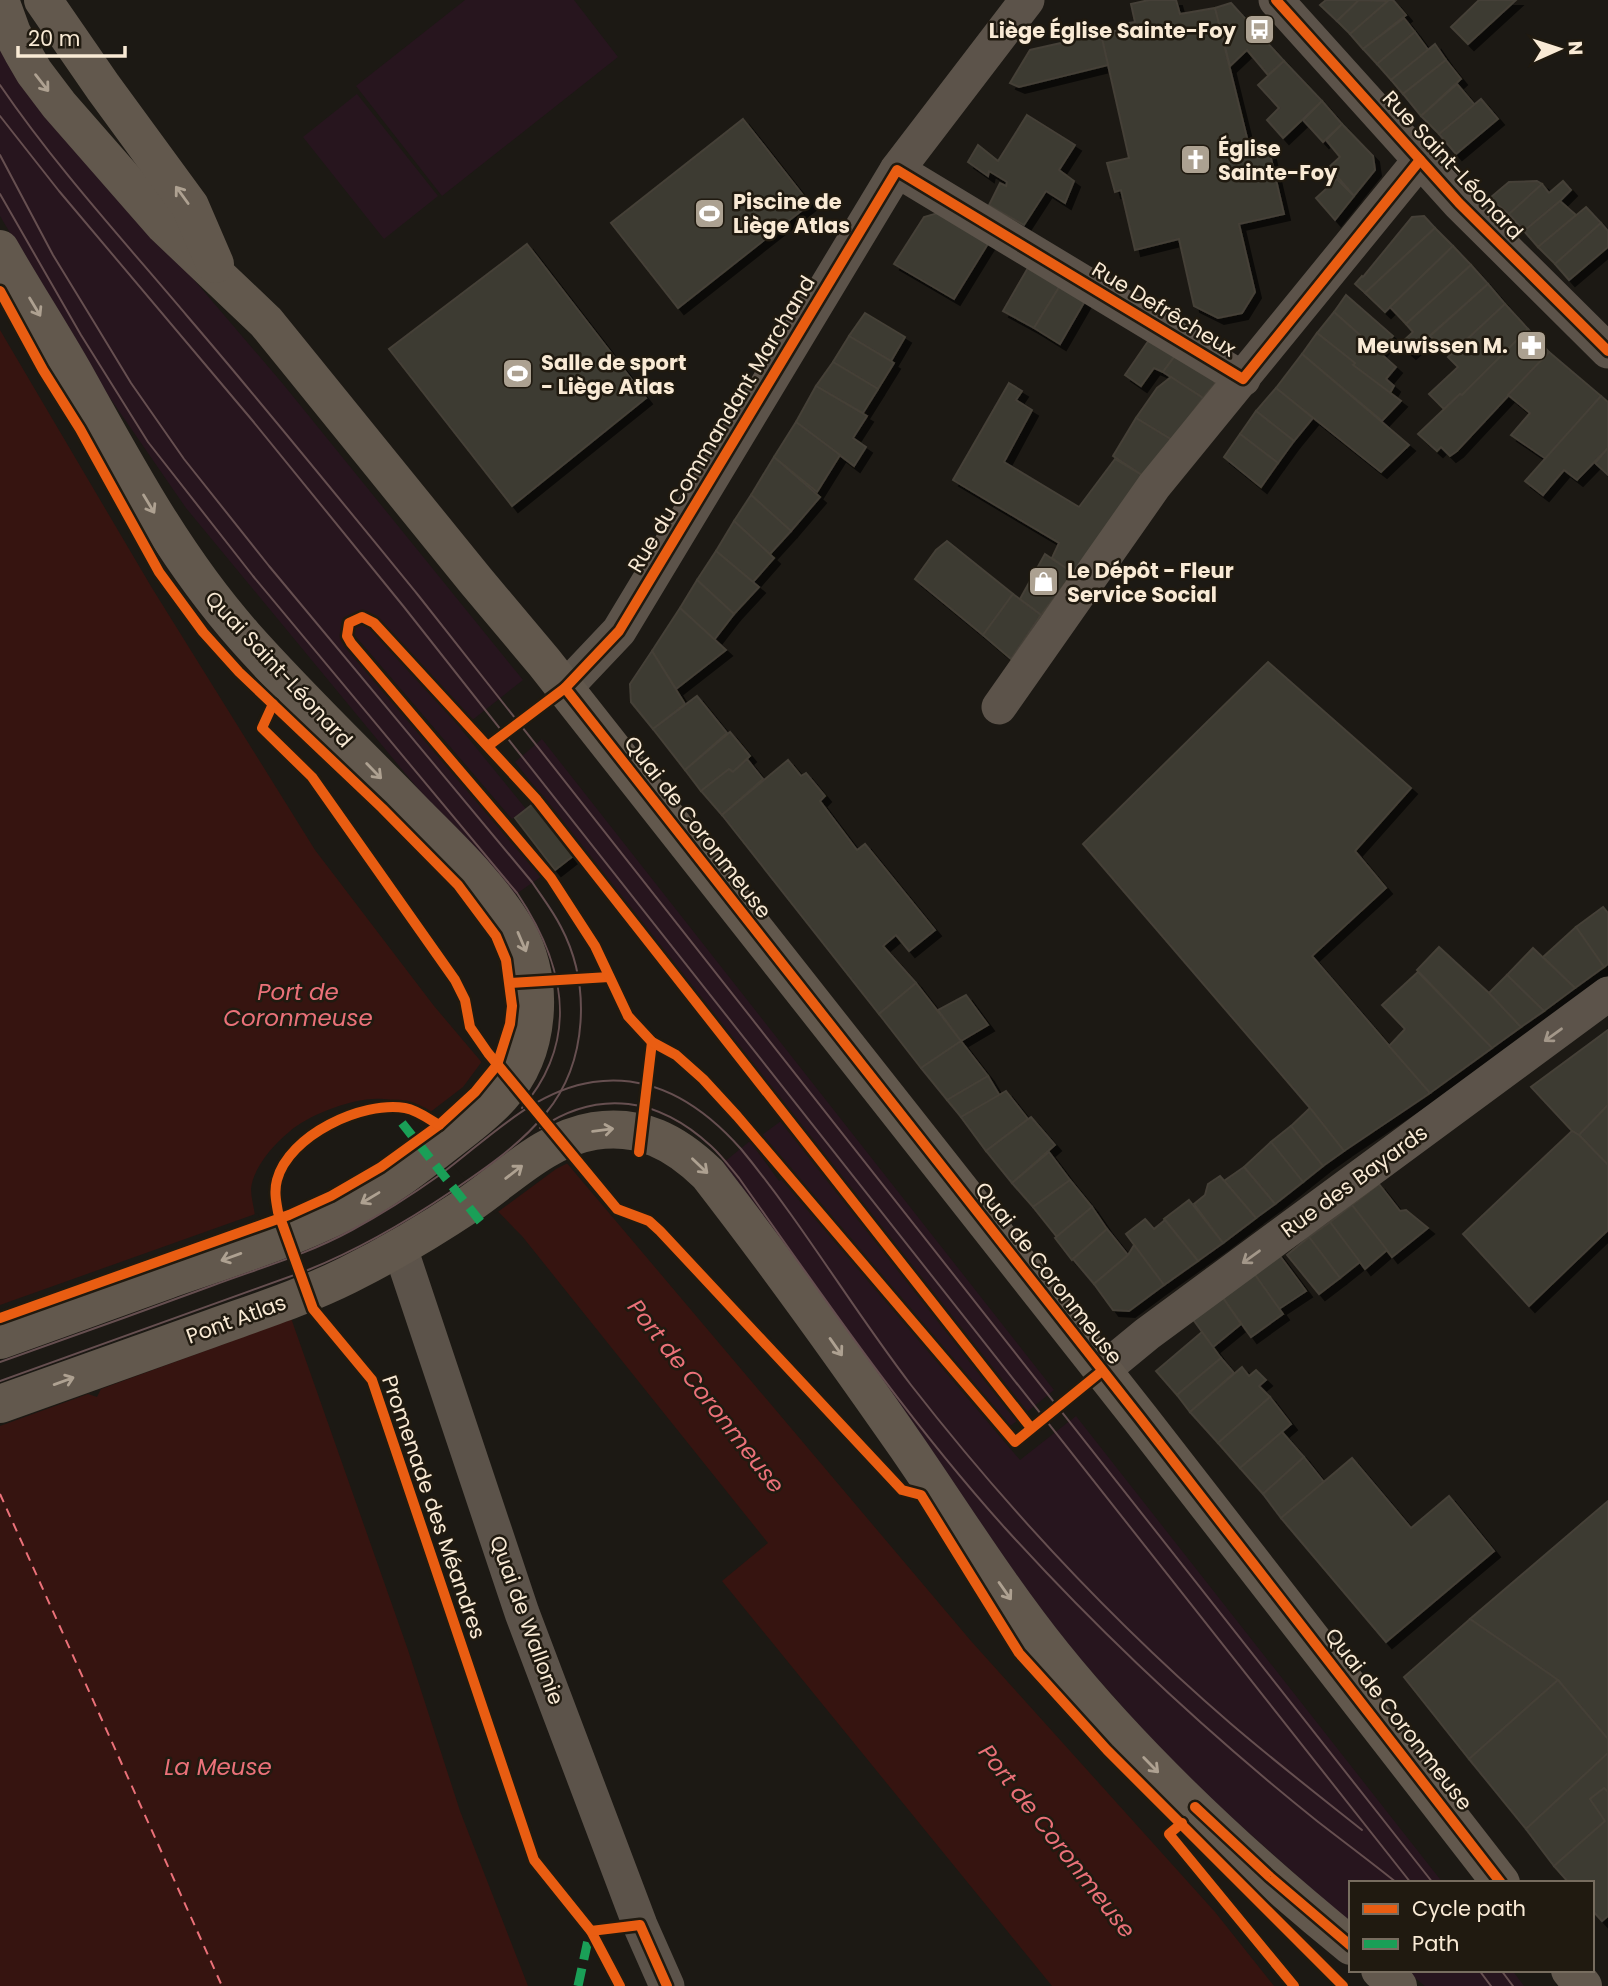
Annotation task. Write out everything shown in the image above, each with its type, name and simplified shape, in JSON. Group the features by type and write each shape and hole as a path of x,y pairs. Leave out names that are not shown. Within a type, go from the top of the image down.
{"street":[{"path":"0,0 16,5 28,13 57,51 103,87"},
{"path":"0,0 12,33 23,53 59,105 164,225 266,322 565,688"},
{"path":"43,0 190,206 221,279"},
{"name":"Rue du Commandant Marchand","path":"565,688 619,631 897,170 1027,0"},
{"name":"Rue Saint-Léonard","path":"1276,0 1420,160 1528,274 1608,351"},
{"name":"Rue Defrêcheux","path":"999,707 1154,486 1420,160"},
{"name":"Rue Defrêcheux","path":"897,170 1242,379"},
{"name":"Quai Saint-Léonard","path":"0,249 127,469 178,551 208,593 262,655 449,847 494,899 518,933 534,983 536,1006 530,1041 516,1077 489,1108 426,1159 371,1198 295,1234 0,1340"},
{"name":"Quai de Coronmeuse","path":"565,688 1499,1881"},
{"name":"Rue des Bayards","path":"1102,1371 1158,1325 1608,994"},
{"name":"Pont Atlas","path":"0,1404 315,1291 400,1248 464,1208 542,1151 565,1139 593,1131 617,1129 641,1132 671,1143 690,1156 708,1174 824,1330 1019,1612 1054,1656 1123,1737 1159,1774 1270,1877 1349,1944"},
{"name":"Quai de Wallonie","path":"400,1248 522,1613 640,1925 667,1986"},
{"path":"1382,1972 1398,1986"},
{"path":"1572,1972 1583,1986"}],"shaded area":[{"path":"465,0 574,0 618,57 442,196 356,86"},
{"path":"0,29 160,240 283,384 523,680 461,729 526,809 512,819 357,638 340,635 542,876 509,899 186,508 103,388 0,216"},
{"path":"357,94 438,196 384,239 303,137"},
{"path":"542,739 1054,1390 1027,1412 515,762"},
{"path":"781,1121 1017,1421 1010,1426 762,1135"},
{"path":"750,1141 779,1181 783,1179 1020,1460 1076,1416 1441,1881 1349,1881 1349,1922 1204,1793 1150,1738 1051,1626 718,1167"},
{"path":"1408,1972 1514,1972 1524,1986 1425,1986"}],"water":[{"name":"La Meuse","path":"0,330 152,588 315,850 434,1006 971,1641 1215,1912 1274,1986 1052,1986 722,1581 768,1543 522,1236 476,1187 424,1123 399,1103 387,1099 373,1099 326,1111 311,1117 289,1132 270,1150 260,1165 251,1189 252,1199 255,1216 408,1650 460,1811 528,1986 0,1986"}],"pier":[{"path":"483,1060 570,1162 556,1169 495,1214 418,1124 421,1121 397,1106 382,1103 408,1103 429,1113 463,1087"},
{"path":"258,1213 295,1318 101,1389 97,1397 88,1394 0,1426 0,1305"}],"building":[{"name":"Église Sainte-Foy","path":"1149,0 1176,0 1180,14 1215,8 1252,158 1270,154 1284,214 1239,224 1255,292 1242,313 1218,318 1194,306 1179,239 1135,250 1121,190 1115,192 1107,163 1129,158 1101,34 1129,28 1128,23 1135,22 1131,4"},
{"path":"1326,0 1359,0 1337,21 1320,5"},
{"path":"1359,0 1388,1 1350,34 1337,21"},
{"path":"1389,0 1393,0 1406,15 1363,49 1350,34"},
{"path":"1479,0 1516,0 1468,44 1451,27"},
{"path":"1231,3 1284,61 1268,75 1247,50 1230,66 1215,8"},
{"path":"1404,18 1415,32 1377,64 1363,49"},
{"path":"1415,32 1429,51 1391,80 1377,64"},
{"path":"1101,34 1108,65 1019,87 1010,83 1030,50"},
{"path":"1435,44 1446,60 1403,94 1391,80"},
{"path":"1446,60 1461,79 1421,116 1403,94"},
{"path":"1284,61 1322,101 1283,138 1267,120 1279,108 1258,85"},
{"path":"1457,84 1475,105 1439,134 1421,116"},
{"path":"1481,99 1498,119 1456,154 1439,134"},
{"path":"1322,101 1342,124 1323,142 1303,120"},
{"path":"1027,115 1075,145 1059,170 1074,181 1065,203 1046,191 1024,225 989,205 1000,183 1006,186 1007,182 989,171 988,176 968,162 978,145 998,161"},
{"name":"Piscine de Liège Atlas","path":"743,119 810,204 678,308 611,223"},
{"path":"1342,124 1373,156 1375,170 1354,196 1329,167 1340,157 1326,140"},
{"path":"1337,179 1354,196 1335,220 1316,198"},
{"path":"1537,181 1542,184 1509,214 1490,198 1509,182"},
{"path":"1563,181 1571,190 1524,231 1509,214 1542,184 1549,193"},
{"path":"1560,201 1576,215 1538,247 1524,231"},
{"path":"1586,207 1601,223 1555,264 1538,247"},
{"path":"938,213 989,242 954,299 894,264 924,217"},
{"path":"1424,216 1435,228 1365,293 1355,284 1412,217"},
{"path":"1601,223 1608,231 1608,247 1569,280 1555,264"},
{"path":"1435,228 1453,246 1385,312 1365,293"},
{"name":"Salle de sport - Liège Atlas","path":"527,244 646,398 512,506 389,349"},
{"path":"1453,246 1471,265 1406,324 1390,307"},
{"path":"1471,265 1488,284 1410,353 1400,344 1413,332 1406,324"},
{"path":"1029,266 1061,284 1034,328 1003,311"},
{"path":"1061,284 1086,299 1060,344 1034,328"},
{"path":"1488,284 1505,304 1450,355 1430,336"},
{"path":"1346,295 1393,336 1379,352 1334,312"},
{"path":"1505,304 1528,329 1462,395 1444,409 1429,394 1458,367 1448,357"},
{"path":"1334,312 1396,367 1386,379 1394,386 1390,393 1317,333"},
{"path":"865,313 905,337 891,361 849,336"},
{"path":"1528,329 1549,352 1457,451 1450,456 1441,447 1437,451 1418,434 1462,395"},
{"path":"1317,333 1355,363 1353,365 1401,401 1382,421 1302,354"},
{"path":"849,336 894,363 878,389 833,362"},
{"path":"1151,337 1177,353 1163,372 1154,368 1141,386 1125,375"},
{"path":"1549,352 1601,396 1546,459 1511,435 1530,413 1508,395"},
{"path":"1177,353 1212,374 1215,384 1203,398 1163,372"},
{"path":"1302,354 1409,445 1381,472 1276,388"},
{"path":"833,362 878,389 863,413 816,386"},
{"path":"1171,377 1203,398 1172,440 1136,418 1157,388"},
{"path":"1009,383 1022,391 1016,400 1032,410 1004,462 1079,507 1115,459 1145,477 1073,573 1052,558 1059,543 953,480"},
{"path":"816,386 867,416 853,438 866,447 854,466 796,422"},
{"path":"1276,388 1313,418 1294,441 1256,411"},
{"path":"1601,396 1608,402 1608,448 1577,480 1564,470 1543,495 1525,481"},
{"path":"1256,411 1294,441 1278,463 1240,434"},
{"path":"1136,418 1172,440 1145,477 1113,456"},
{"path":"796,422 840,455 817,492 774,457"},
{"path":"1240,434 1278,463 1261,487 1224,457"},
{"path":"1608,448 1608,475 1595,463"},
{"path":"774,457 820,497 791,531 751,495"},
{"path":"751,495 791,531 770,554 734,521"},
{"path":"734,521 774,558 753,582 716,551"},
{"path":"947,541 1013,594 983,635 915,579 936,550"},
{"path":"716,551 759,587 734,614 697,580"},
{"path":"1045,554 1073,573 1041,615 1020,599"},
{"path":"697,580 734,614 714,640 680,608"},
{"path":"1013,594 1041,615 1011,659 983,635"},
{"path":"680,608 726,650 676,689 652,651"},
{"path":"652,651 685,704 653,729 631,702 630,684"},
{"path":"1268,662 1411,788 1355,851 1386,888 1312,956 1430,1093 1344,1151 1083,844"},
{"path":"697,696 727,733 685,770 653,729"},
{"path":"730,732 750,756 733,772 729,769 701,791 685,770"},
{"path":"747,759 763,779 722,815 701,791 729,769 733,772"},
{"path":"788,760 801,776 806,773 825,796 820,801 857,850 865,844 935,930 909,951 896,935 883,946 916,983 879,1014 722,815"},
{"path":"533,804 573,856 555,870 515,818"},
{"path":"1603,907 1608,913 1608,964 1604,967 1576,927"},
{"path":"1576,927 1604,967 1575,988 1543,957"},
{"path":"1439,947 1521,1027 1492,1048 1417,970"},
{"path":"1533,948 1575,988 1544,1011 1507,975"},
{"path":"1418,972 1492,1048 1430,1093 1389,1046 1405,1029 1382,1005"},
{"path":"1507,975 1544,1011 1521,1027 1489,993"},
{"path":"916,983 961,1041 921,1068 879,1014"},
{"path":"966,995 988,1025 961,1041 938,1010"},
{"path":"1608,1030 1608,1105 1579,1135 1572,1131 1531,1087"},
{"path":"961,1041 988,1076 947,1100 921,1068"},
{"path":"988,1076 1000,1096 961,1117 947,1100"},
{"path":"1006,1091 1028,1119 986,1151 961,1117"},
{"path":"1608,1105 1608,1165 1579,1135"},
{"path":"1310,1108 1344,1151 1323,1166 1291,1126"},
{"path":"1031,1117 1055,1145 1012,1183 986,1151"},
{"path":"1291,1126 1323,1166 1303,1182 1271,1142"},
{"path":"1572,1131 1608,1165 1608,1230 1529,1306 1463,1234"},
{"path":"1271,1142 1303,1182 1275,1204 1244,1167"},
{"path":"1049,1152 1070,1180 1033,1207 1012,1183"},
{"path":"1244,1167 1275,1204 1256,1218 1224,1181"},
{"path":"1220,1176 1256,1218 1223,1243 1194,1204 1205,1195 1208,1184"},
{"path":"1070,1180 1092,1207 1057,1237 1033,1207"},
{"path":"1379,1184 1400,1211 1406,1210 1428,1228 1392,1257 1352,1205"},
{"path":"1189,1200 1223,1243 1198,1261 1164,1219"},
{"path":"1352,1205 1387,1250 1365,1269 1330,1222"},
{"path":"1092,1207 1107,1229 1072,1260 1055,1238"},
{"path":"1145,1219 1154,1229 1165,1220 1198,1261 1164,1285 1126,1234"},
{"path":"1330,1222 1360,1262 1340,1278 1309,1237"},
{"path":"1107,1229 1128,1255 1094,1284 1073,1259"},
{"path":"1309,1237 1340,1278 1319,1294 1287,1255"},
{"path":"1134,1245 1164,1285 1129,1311 1113,1310 1094,1284 1128,1255"},
{"path":"1277,1252 1306,1291 1279,1309 1253,1272"},
{"path":"1253,1272 1283,1314 1251,1337 1221,1295"},
{"path":"1221,1295 1241,1324 1213,1347 1192,1318"},
{"path":"1202,1332 1221,1358 1177,1395 1156,1371"},
{"path":"1221,1358 1234,1373 1190,1412 1177,1395"},
{"path":"1242,1367 1249,1376 1256,1370 1266,1380 1259,1386 1270,1397 1218,1443 1190,1412"},
{"path":"1270,1397 1291,1424 1240,1468 1218,1443"},
{"path":"1282,1432 1304,1457 1263,1494 1240,1468"},
{"path":"1304,1457 1324,1482 1281,1518 1263,1494"},
{"path":"1352,1458 1411,1528 1449,1496 1494,1551 1386,1642 1281,1518"},
{"path":"1608,1501 1608,1739 1558,1680 1470,1619"},
{"path":"1470,1619 1558,1680 1469,1759 1404,1677"},
{"path":"1558,1680 1608,1739 1608,1753 1526,1829 1469,1759"},
{"path":"1608,1753 1608,1792 1604,1788 1590,1799 1605,1821 1554,1866 1526,1829"},
{"path":"1604,1788 1608,1792 1608,1916 1602,1921 1594,1912 1594,1881 1567,1881 1554,1866 1605,1821 1590,1799"}],"ferry route":[{"path":"0,1494 222,1986"}],"tram line":[{"path":"0,85 67,174 418,595 1431,1881"},
{"path":"0,116 404,607 1409,1881"},
{"path":"0,155 53,255 131,383 184,459 269,566 532,882 558,921 571,949 581,997 577,1047 560,1093 546,1113 526,1135 502,1155 435,1202 364,1244 308,1270 0,1381"},
{"path":"0,194 81,335 148,442 253,576 517,893 533,919 555,973 560,1000 559,1028 553,1055 541,1082 522,1108"},
{"path":"0,1362 284,1260 335,1239 420,1189 512,1118 551,1095 593,1082 615,1081 656,1088 675,1096 710,1119 741,1149 785,1206 911,1385 984,1475 1062,1562 1144,1645 1230,1723 1362,1830"},
{"path":"540,1128 562,1115 585,1107 607,1103 628,1104 671,1117 711,1146 739,1178 867,1357 934,1444 1041,1567 1117,1644 1195,1717 1317,1821 1394,1881"},
{"path":"1480,1972 1491,1986"},
{"path":"1502,1972 1513,1986"}],"marked path":[{"path":"402,1123 483,1225"},
{"path":"578,1986 590,1931"}],"cycle path":[{"path":"1276,0 1459,203 1608,351"},
{"path":"488,746 565,688 619,631 897,170 1243,379 1420,160"},
{"path":"0,291 159,572 203,632 239,672 382,808 458,885 496,936 506,960 512,1006 510,1024 497,1065 475,1092 439,1125 381,1167 331,1196 289,1215 0,1318"},
{"path":"1031,1428 537,800 374,623 362,617 349,623 347,636 351,643 551,878 595,946 628,1016 652,1042 676,1055 703,1079 737,1116 1015,1442 1102,1371"},
{"path":"565,688 1140,1418 1499,1881"},
{"path":"273,704 262,728 312,777 455,980 465,1000 470,1027 488,1053 617,1209 649,1221 660,1231 902,1490 921,1495 1019,1653 1107,1750 1343,1986"},
{"path":"510,983 609,977"},
{"path":"639,1152 652,1042"},
{"name":"Promenade des Méandres","path":"439,1125 409,1109 388,1107 369,1110 329,1124 296,1149 284,1164 276,1184 278,1212 313,1309 372,1380 534,1860 591,1931 620,1986"},
{"path":"1195,1807 1270,1877 1349,1944"},
{"path":"1182,1823 1169,1834 1294,1986"},
{"path":"591,1931 640,1925 667,1986"}],"place":[{"name":"Liège Église Sainte-Foy","path":"1259,30"},
{"name":"Église Sainte-Foy","path":"1195,160"},
{"name":"Piscine de Liège Atlas","path":"710,213"},
{"name":"Meuwissen M.","path":"1531,345"},
{"name":"Salle de sport - Liège Atlas","path":"518,374"},
{"name":"Le Dépôt - Fleur Service Social","path":"1044,582"}],"water label":[{"name":"Port de Coronmeuse","path":"298,1005"},
{"name":"Port de Coronmeuse","path":"706,1396"},
{"name":"Port de Coronmeuse","path":"1057,1841"}]}
